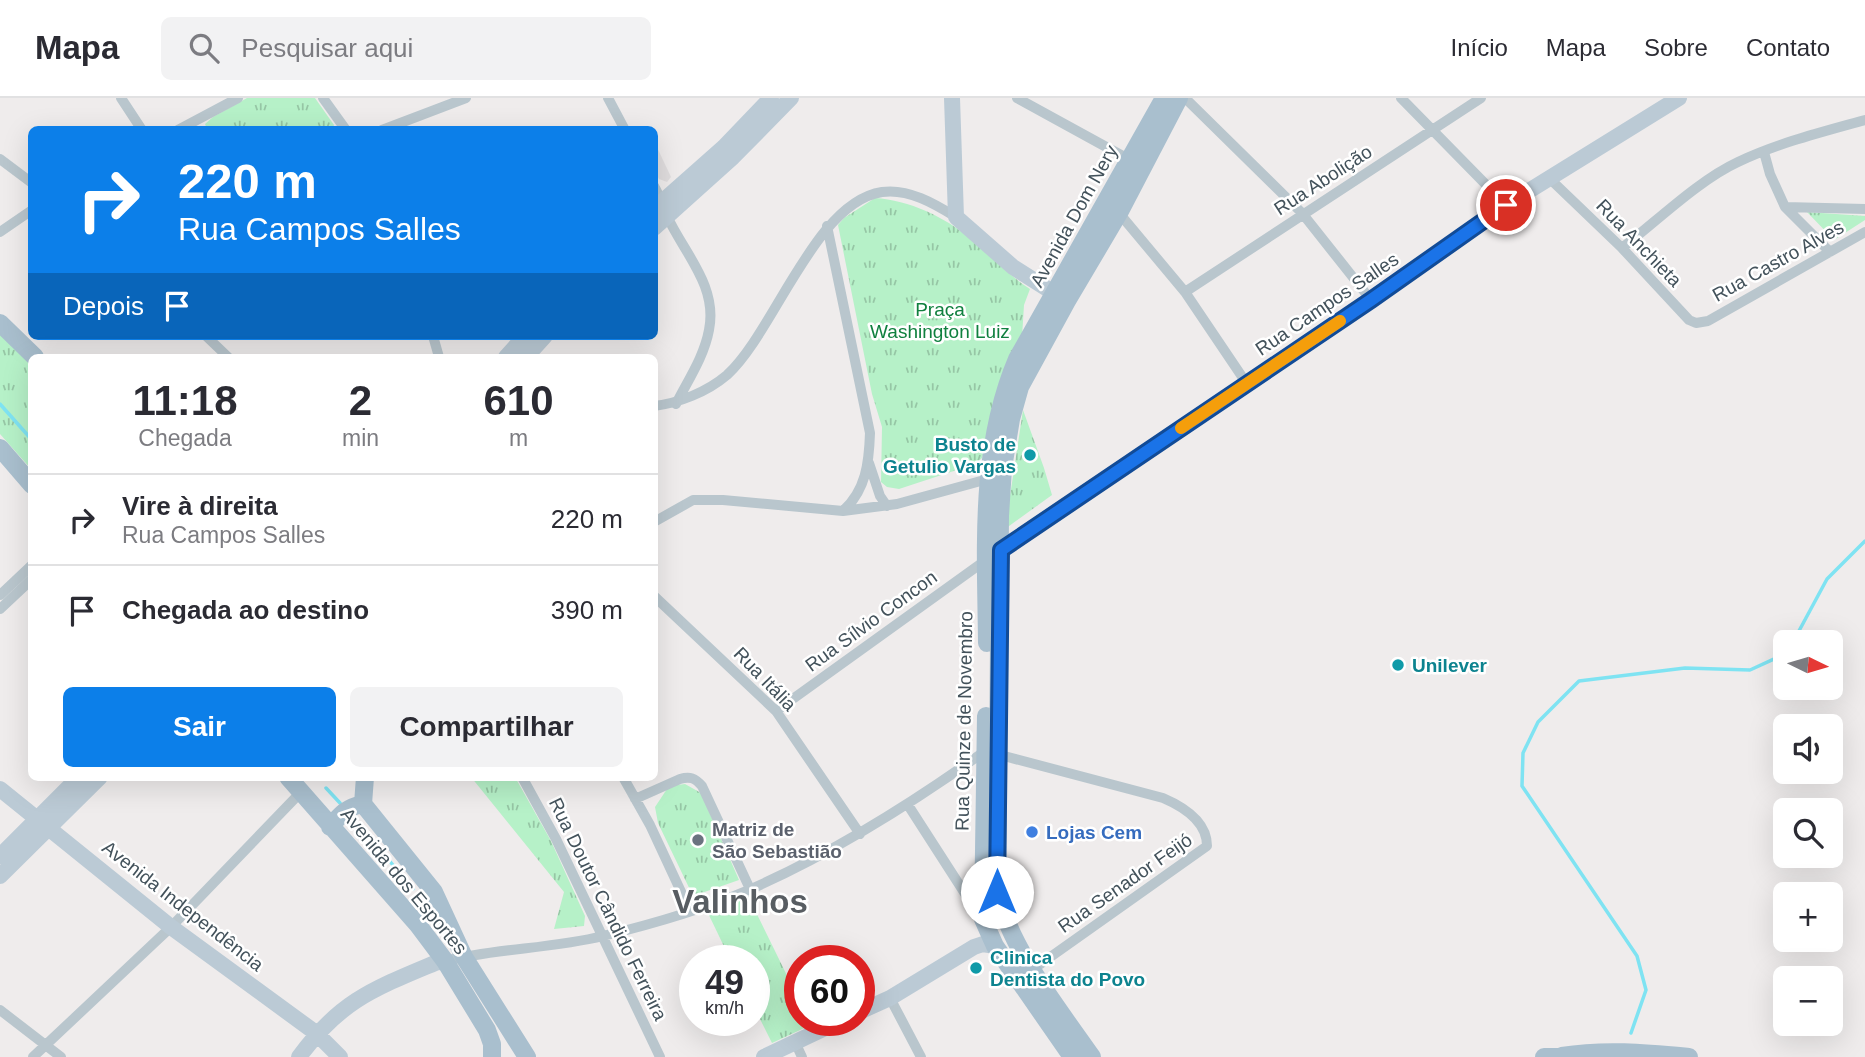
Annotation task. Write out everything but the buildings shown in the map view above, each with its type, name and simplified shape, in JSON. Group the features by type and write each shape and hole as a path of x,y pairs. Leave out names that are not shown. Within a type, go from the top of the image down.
{"main road":[{"path":"662,209 771,98"},
{"path":"662,209 733,157 791,98"},
{"path":"952,98 956,217 1013,267 1061,298"},
{"name":"Avenida Dom Nery","path":"993,555 1011,419 1020,387 1061,298 1164,98"},
{"name":"Avenida Dom Nery","path":"993,555 988,479 1008,381 1017,359 1119,214 1179,98"},
{"name":"Rua Campos Salles","path":"993,555 1371,300 1506,205 1669,100"},
{"path":"0,323 31,354"},
{"path":"509,354 521,340"},
{"path":"529,354 541,340"},
{"path":"0,449 28,480"},
{"name":"Rua Quinze de Novembro","path":"993,555 988,653 997,892 1000,906"},
{"name":"Rua Quinze de Novembro","path":"985,925 982,908 992,752"},
{"path":"0,876 76,781"},
{"path":"0,856 95,781"},
{"name":"Avenida dos Esportes","path":"291,781 418,925 445,961 487,1030 492,1044 492,1057"},
{"name":"Avenida dos Esportes","path":"365,781 363,804 434,892 464,957 527,1057"},
{"name":"Avenida Independência","path":"0,789 171,928 316,1033 340,1057"},
{"path":"330,827 350,807 363,804"},
{"path":"967,899 979,895 983,889"},
{"path":"974,947 985,925 1000,906 1032,970 1092,1057"},
{"path":"985,925 995,946 1072,1057"},
{"path":"875,1005 974,947 983,944 995,946"},
{"path":"299,1057 316,1033 349,1004 373,989 445,961"},
{"path":"764,1057 798,1049 818,1036"},
{"path":"1561,1057 1592,1051 1615,1051 1689,1057"}],"street":[{"path":"121,98 139,126"},
{"path":"199,124 238,98"},
{"path":"323,98 343,126"},
{"path":"392,126 466,98"},
{"path":"608,98 623,126"},
{"path":"1017,98 1130,160"},
{"path":"1185,98 1302,213 1371,300"},
{"path":"1401,98 1506,205"},
{"name":"Rua Abolição","path":"1185,292 1481,98"},
{"path":"1622,248 1713,177 1738,162 1802,138 1865,120"},
{"path":"1764,152 1770,174 1786,207 1830,252"},
{"path":"0,159 28,180"},
{"name":"Rua Anchieta","path":"1549,178 1622,248 1689,320 1696,323 1708,321"},
{"path":"658,406 676,404 726,375 739,360 827,226 864,197 883,192 905,194 933,203 956,217"},
{"path":"1786,207 1865,209"},
{"path":"662,209 703,279 710,303 709,329 699,360 676,404"},
{"path":"0,232 28,213"},
{"path":"1119,214 1185,292 1247,384"},
{"path":"827,226 870,433 869,461 863,482 854,501 843,511"},
{"name":"Rua Castro Alves","path":"1708,321 1865,232"},
{"path":"210,340 225,354"},
{"path":"869,461 880,496 887,506"},
{"path":"658,520 693,500 723,500 843,511 887,506 988,479"},
{"name":"Rua Sílvio Concon","path":"776,711 993,555"},
{"path":"0,595 28,569"},
{"path":"0,609 28,583"},
{"name":"Rua Itália","path":"658,600 776,711 860,834"},
{"path":"445,961 602,936 690,911 750,889 860,834 992,752"},
{"name":"Rua Senador Feijó","path":"992,752 1163,798 1178,804 1191,814 1205,832 1207,846 1032,970"},
{"path":"635,799 680,779 696,779 702,786 750,889"},
{"name":"Rua Doutor Cândido Ferreira","path":"524,781 556,839 660,1057"},
{"path":"625,781 690,911"},
{"path":"33,1057 171,928 301,792"},
{"path":"908,805 985,925"},
{"path":"890,998 921,1057"},
{"path":"0,1010 61,1057"}],"shaded area":[{"path":"658,149 671,177 667,182 659,179"}],"green space":[{"path":"247,98 315,98 334,125 206,126 213,117"},
{"name":"Praça Washington Luiz","path":"875,198 913,206 950,224 1030,289 1024,305 1022,337 982,458 975,464 899,489 887,487 881,482 882,427 872,394 838,225 844,218"},
{"path":"1807,212 1865,216 1865,220 1834,240"},
{"path":"0,327 28,359 28,466 0,434"},
{"path":"1023,410 1052,495 1005,529"},
{"path":"474,781 517,781 551,841 585,916 584,926 554,929 564,892"},
{"path":"685,784 701,793 739,880 693,896 658,823 655,807 669,786"},
{"path":"748,896 784,969 784,1036 787,1036 772,1043 768,1036 770,945 723,945 706,909"}],"waterway":[{"path":"0,404 28,436"},
{"path":"1799,630 1827,579 1865,541"},
{"path":"1631,1033 1646,990 1637,956 1522,786 1523,753 1538,722 1579,681 1685,668 1750,670 1773,659"},
{"path":"326,788 340,803"},
{"path":"362,828 413,889"}],"slow traffic":[{"path":"1181,428 1340,321"}],"place":[{"name":"Busto de Getulio Vargas","path":"1030,455"},
{"name":"Unilever","path":"1398,665"},
{"name":"Lojas Cem","path":"1032,832"},
{"name":"Matriz de São Sebastião","path":"698,840"},
{"name":"Clinica Dentista do Povo","path":"976,968"}],"district":[{"name":"Valinhos","path":"740,901"}],"route":[{"path":"997,892 1001,550 1371,300 1506,205"}]}
